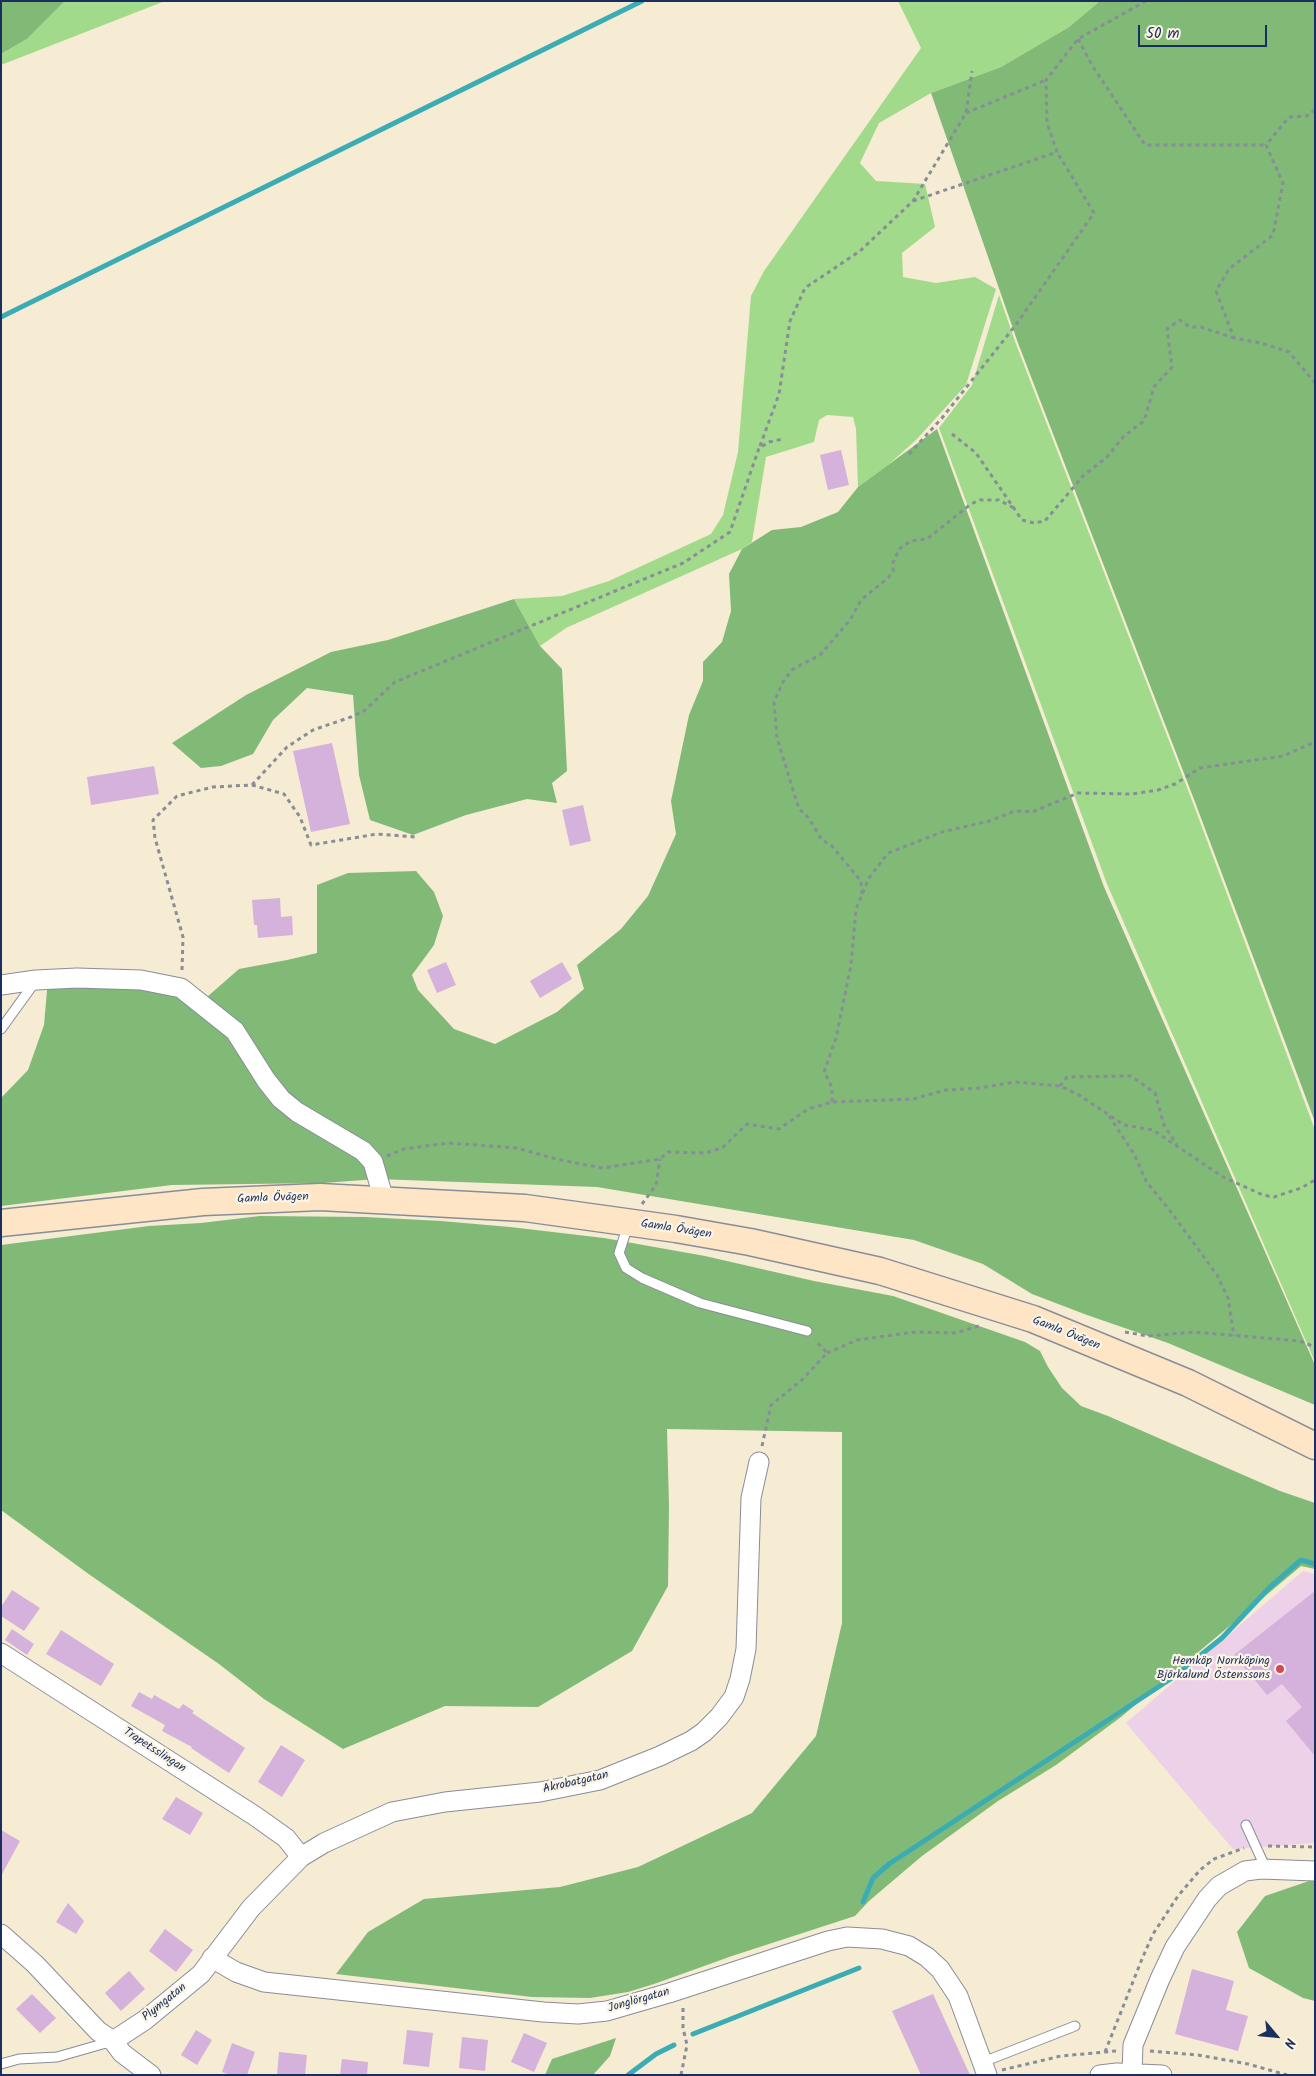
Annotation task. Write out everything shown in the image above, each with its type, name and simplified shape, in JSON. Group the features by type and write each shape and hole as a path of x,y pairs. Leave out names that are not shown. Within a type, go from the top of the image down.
{"main road":[{"name":"Gamla Övägen","path":"1,1223 203,1202 320,1197 525,1208 676,1229 750,1242 880,1271 1033,1319 1188,1383 1315,1446"}],"street":[{"path":"1,985 36,980 77,978 141,980 181,988 235,1031 266,1080 281,1099 305,1116 364,1151 372,1162 384,1200"},
{"name":"Akrobatgatan","path":"212,1958 251,1908 301,1857 324,1843 392,1812 445,1802 540,1792 600,1780 660,1756 691,1741 704,1732 734,1698 740,1679 746,1649 751,1498 759,1462"},
{"name":"Trapetsslingan","path":"1,1653 255,1816 286,1838 301,1857"},
{"path":"1132,2073 1133,2045 1175,1947 1190,1923 1219,1886 1245,1871 1267,1869 1315,1871"},
{"path":"1,1934 35,1964 98,2030 113,2041 122,2053 151,2075"},
{"name":"Jonglörgatan","path":"212,1958 236,1972 264,1982 542,2012 578,2014 607,2011 680,1990 828,1941 847,1937 882,1938 908,1946 928,1957 940,1969 958,1996 985,2068"},
{"name":"Plymgatan","path":"113,2041 145,2020 201,1974 212,1958"},
{"path":"1100,2075 1132,2073 1162,2075"}],"lane":[{"path":"1,1029 36,980"},
{"path":"628,1223 619,1252 626,1268 642,1278 700,1303 807,1331"},
{"path":"1246,1824 1267,1869"},
{"path":"985,2068 1075,2026"},
{"path":"1,2064 19,2059 57,2057 113,2041"}],"path":[{"path":"966,112 1046,80 1078,39 1146,1"},
{"path":"1078,39 1092,65 1145,145 1266,145"},
{"path":"252,785 287,747 313,730 364,711 395,682 683,563 730,532 779,394 790,321 805,288 860,251 913,202 966,112 972,71"},
{"path":"909,454 942,418 1014,326 1094,213 1057,152 1047,123 1046,80"},
{"path":"1266,145 1289,117 1307,116 1315,110"},
{"path":"1234,338 1216,291 1229,269 1273,234 1283,183 1266,145"},
{"path":"913,202 1057,152"},
{"path":"952,434 976,453 1022,520 1034,523 1045,521 1083,476 1107,457 1124,436 1144,421 1154,386 1172,367 1167,330 1180,320 1190,327 1201,327 1234,338 1261,343 1289,352 1315,383"},
{"path":"760,448 769,442 784,439"},
{"path":"862,897 861,881 830,845 822,840 808,817 799,810 777,738 774,702 783,682 792,669 820,655 850,620 861,600 889,577 893,572 893,563 899,549 911,541 927,539 971,504 980,500 999,500 1014,508"},
{"path":"832,1102 832,1087 824,1072 836,1038 854,948 856,910 869,878 888,853 942,832 989,821 1015,811 1032,812 1078,793 1132,794 1158,790 1175,784 1200,768 1283,756 1315,742"},
{"path":"181,988 183,937 155,838 153,820 177,796 213,788 252,785 284,794 300,817 310,844 377,834 416,837"},
{"path":"1060,1086 1067,1077 1131,1076 1155,1094 1164,1125 1178,1147"},
{"path":"372,1162 404,1149 448,1143 517,1148 556,1160 602,1168 660,1159 668,1152 705,1153 722,1148 747,1124 779,1129 808,1109 832,1102 913,1099 946,1090 979,1088 1015,1082 1060,1086 1107,1112 1124,1125 1153,1130 1223,1177 1263,1195 1274,1198 1301,1188 1315,1180"},
{"path":"1107,1112 1134,1154 1146,1181 1172,1212 1217,1275 1228,1298 1234,1336"},
{"path":"628,1223 656,1186 660,1159"},
{"path":"759,1462 771,1405 803,1379 827,1353 857,1340 915,1332 956,1333 984,1325"},
{"path":"807,1331 827,1353"},
{"path":"1119,1331 1148,1336 1194,1332 1300,1341 1315,1347"},
{"path":"680,1990 683,2003 683,2028 687,2045 681,2075"}],"shaded area":[{"path":"1303,1571 1315,1574 1315,1843 1233,1849 1126,1723"}],"green space":[{"path":"1,1 65,1 27,39 1,54"},
{"path":"65,1 165,1 1,65 1,54 27,39"},
{"path":"898,1 1100,1 1069,27 1001,67 931,93 879,123 860,163 876,181 925,184 935,227 902,253 903,277 936,283 975,277 996,289 966,385 916,440 888,465 858,487 856,429 853,417 827,415 819,420 814,442 766,457 752,542 742,549 566,628 540,646 514,599 562,596 609,581 711,534 723,515 738,452 751,296 764,271 921,48"},
{"path":"1100,1 1315,1 1315,1122 1195,802 1018,343 931,93 1001,67 1069,27"},
{"path":"999,295 1016,344 1193,803 1315,1130 1315,1362 1107,884 939,428 972,385"},
{"path":"937,429 1104,887 1315,1365 1315,1405 1168,1343 1032,1294 983,1264 914,1240 597,1187 377,1179 324,1183 172,1185 1,1206 1,1098 28,1070 44,1025 48,979 141,980 199,1004 239,969 317,953 317,885 348,873 416,871 434,892 443,916 434,945 412,975 418,990 454,1029 495,1044 557,1012 584,989 577,965 621,929 648,896 676,834 671,801 689,715 703,681 703,662 722,642 731,611 729,574 742,549 772,530 801,527 838,512 858,487"},
{"path":"514,599 540,646 562,669 567,771 552,783 557,803 527,799 466,815 413,835 370,820 359,775 353,695 307,688 273,720 253,754 221,766 201,768 172,743 246,695 331,652 388,640"},
{"path":"260,1216 365,1217 441,1221 604,1238 705,1256 814,1281 893,1296 1025,1342 1040,1351 1062,1388 1081,1406 1280,1491 1315,1503 1315,1569 1301,1566 1121,1717 1056,1765 998,1801 922,1856 869,1901 855,1916 732,1956 654,1984 628,1992 590,1998 532,1997 336,1974 368,1932 424,1899 560,1887 638,1867 752,1813 816,1736 842,1623 842,1432 667,1429 669,1506 668,1586 632,1651 538,1707 445,1706 343,1749 264,1699 219,1664 90,1575 1,1510 1,1245 149,1226 201,1223"},
{"path":"1315,1879 1315,2001 1303,1998 1249,1968 1237,1932 1265,1896"},
{"path":"616,2038 610,2056 593,2075 545,2075 552,2059"}],"building":[{"path":"841,450 849,485 828,490 820,455"},
{"path":"332,743 350,824 311,832 293,751"},
{"path":"154,766 159,794 91,805 87,777"},
{"path":"583,805 591,841 570,846 562,810"},
{"path":"280,898 281,917 292,916 293,935 258,938 257,925 254,925 252,900"},
{"path":"446,962 456,985 437,993 427,970"},
{"path":"562,962 572,979 540,998 530,981"},
{"path":"12,1590 40,1608 24,1631 1,1616 1,1607"},
{"name":"Hemköp Norrköping Björkalund Östenssons","path":"1315,1591 1315,1756 1286,1721 1302,1707 1282,1684 1267,1695 1234,1655"},
{"path":"12,1629 34,1644 27,1655 5,1640"},
{"path":"61,1630 114,1664 101,1686 46,1654"},
{"path":"139,1692 152,1699 154,1695 179,1709 183,1704 194,1711 192,1713 245,1748 229,1773 192,1747 162,1731 165,1725 131,1706"},
{"path":"281,1745 305,1760 282,1797 258,1782"},
{"path":"176,1797 203,1813 190,1835 162,1819"},
{"path":"1,1830 20,1841 1,1876"},
{"path":"68,1903 84,1921 76,1934 56,1922"},
{"path":"165,1929 193,1950 176,1972 149,1951"},
{"path":"1192,1969 1234,1981 1226,2010 1248,2016 1238,2051 1175,2034"},
{"path":"129,1971 145,1989 121,2011 105,1993"},
{"path":"32,1994 56,2018 40,2033 16,2009"},
{"path":"933,1994 970,2075 921,2075 892,2011"},
{"path":"196,2030 212,2040 197,2065 181,2055"},
{"path":"407,2030 433,2033 429,2067 403,2064"},
{"path":"524,2033 547,2043 534,2072 511,2062"},
{"path":"462,2037 488,2040 485,2071 459,2068"},
{"path":"232,2043 255,2052 247,2075 230,2075 222,2072"},
{"path":"279,2052 307,2055 305,2075 277,2075"},
{"path":"342,2059 368,2062 367,2075 340,2075"}],"waterway":[{"path":"1,317 642,1"},
{"path":"863,1902 873,1878 889,1864 1172,1678 1222,1638 1269,1588 1301,1560 1315,1564"},
{"path":"693,2034 859,1968"},
{"path":"628,2075 656,2054 674,2045"}],"place":[{"name":"Hemköp Norrköping Björkalund Östenssons","path":"1280,1669"}]}
